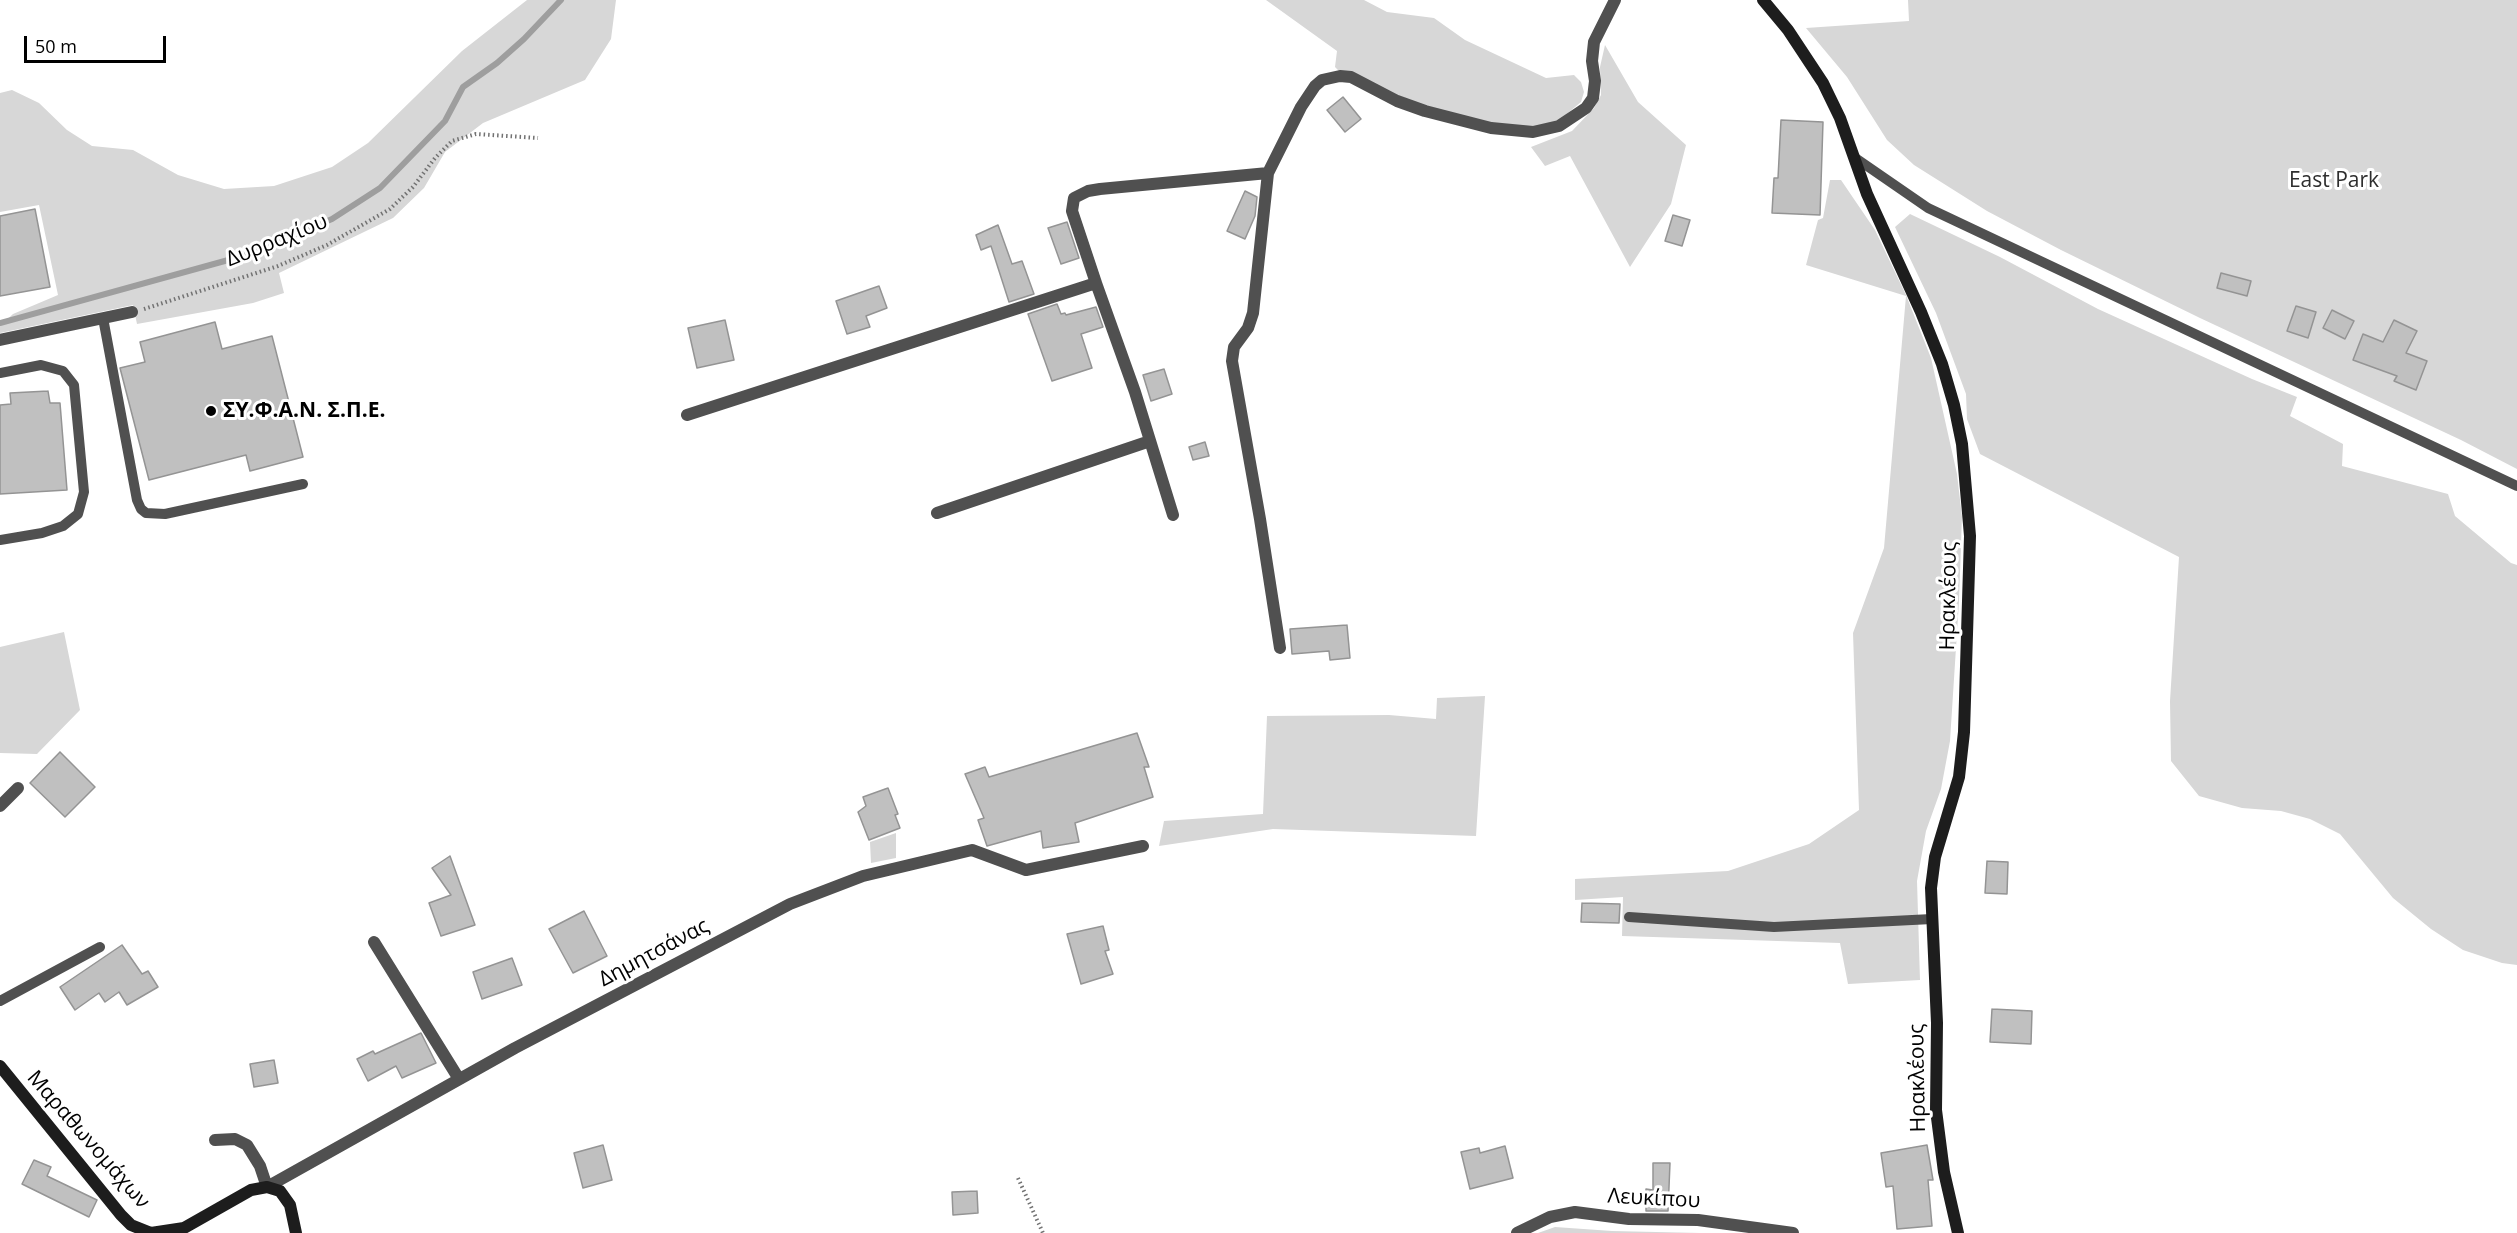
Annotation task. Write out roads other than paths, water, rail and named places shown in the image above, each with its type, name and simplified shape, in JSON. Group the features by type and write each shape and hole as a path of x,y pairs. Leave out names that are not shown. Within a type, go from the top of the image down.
{"street":[{"path":"1280,648 1232,362 1234,347 1248,328 1253,313 1268,173 1310,93 1322,80 1331,77 1351,77 1397,101 1425,111 1491,128 1533,132 1559,126 1586,108 1593,98 1594,42 1615,0"},
{"name":"Ηρακλέους","path":"1763,0 1788,30 1823,83 1840,118 1867,194 1921,312 1942,364 1954,405 1968,491 1970,536 1962,757 1954,797 1932,872 1937,1023 1937,1121 1944,1172 1958,1233"},
{"path":"1173,515 1072,211 1074,198 1100,189 1268,173"},
{"path":"687,415 1096,283"},
{"path":"0,340 132,312"},
{"path":"937,513 1150,441"},
{"path":"0,806 18,788"},
{"name":"Δημητσάνας","path":"267,1187 459,1079 789,904 863,876 972,850 1026,870 1143,846"},
{"path":"374,942 459,1079"},
{"name":"Μαραθωνομάχων","path":"0,1066 131,1225 151,1233 184,1228 251,1190 267,1187"},
{"path":"215,1140 235,1139 247,1145 260,1166 267,1187 280,1191 290,1205 296,1233"},
{"name":"Λευκίπου","path":"1517,1233 1550,1217 1575,1212 1629,1219 1706,1221 1793,1233"}],"lane":[{"path":"1854,157 1928,208 2517,486"},
{"path":"103,318 137,500 141,509 146,513 165,514 303,484"},
{"path":"0,373 41,365 63,371 74,385 84,492 78,514 63,526 42,533 0,540"},
{"path":"1629,917 1774,927 1932,919"},
{"path":"0,1002 100,947"}],"waterway":[{"path":"0,323 250,254 332,219 380,188 445,121 463,87 497,63 524,39 561,0"}],"place":[{"name":"ΣΥ.Φ.Α.Ν. Σ.Π.Ε.","path":"211,411"}],"park label":[{"name":"East Park","path":"2334,181"}]}
